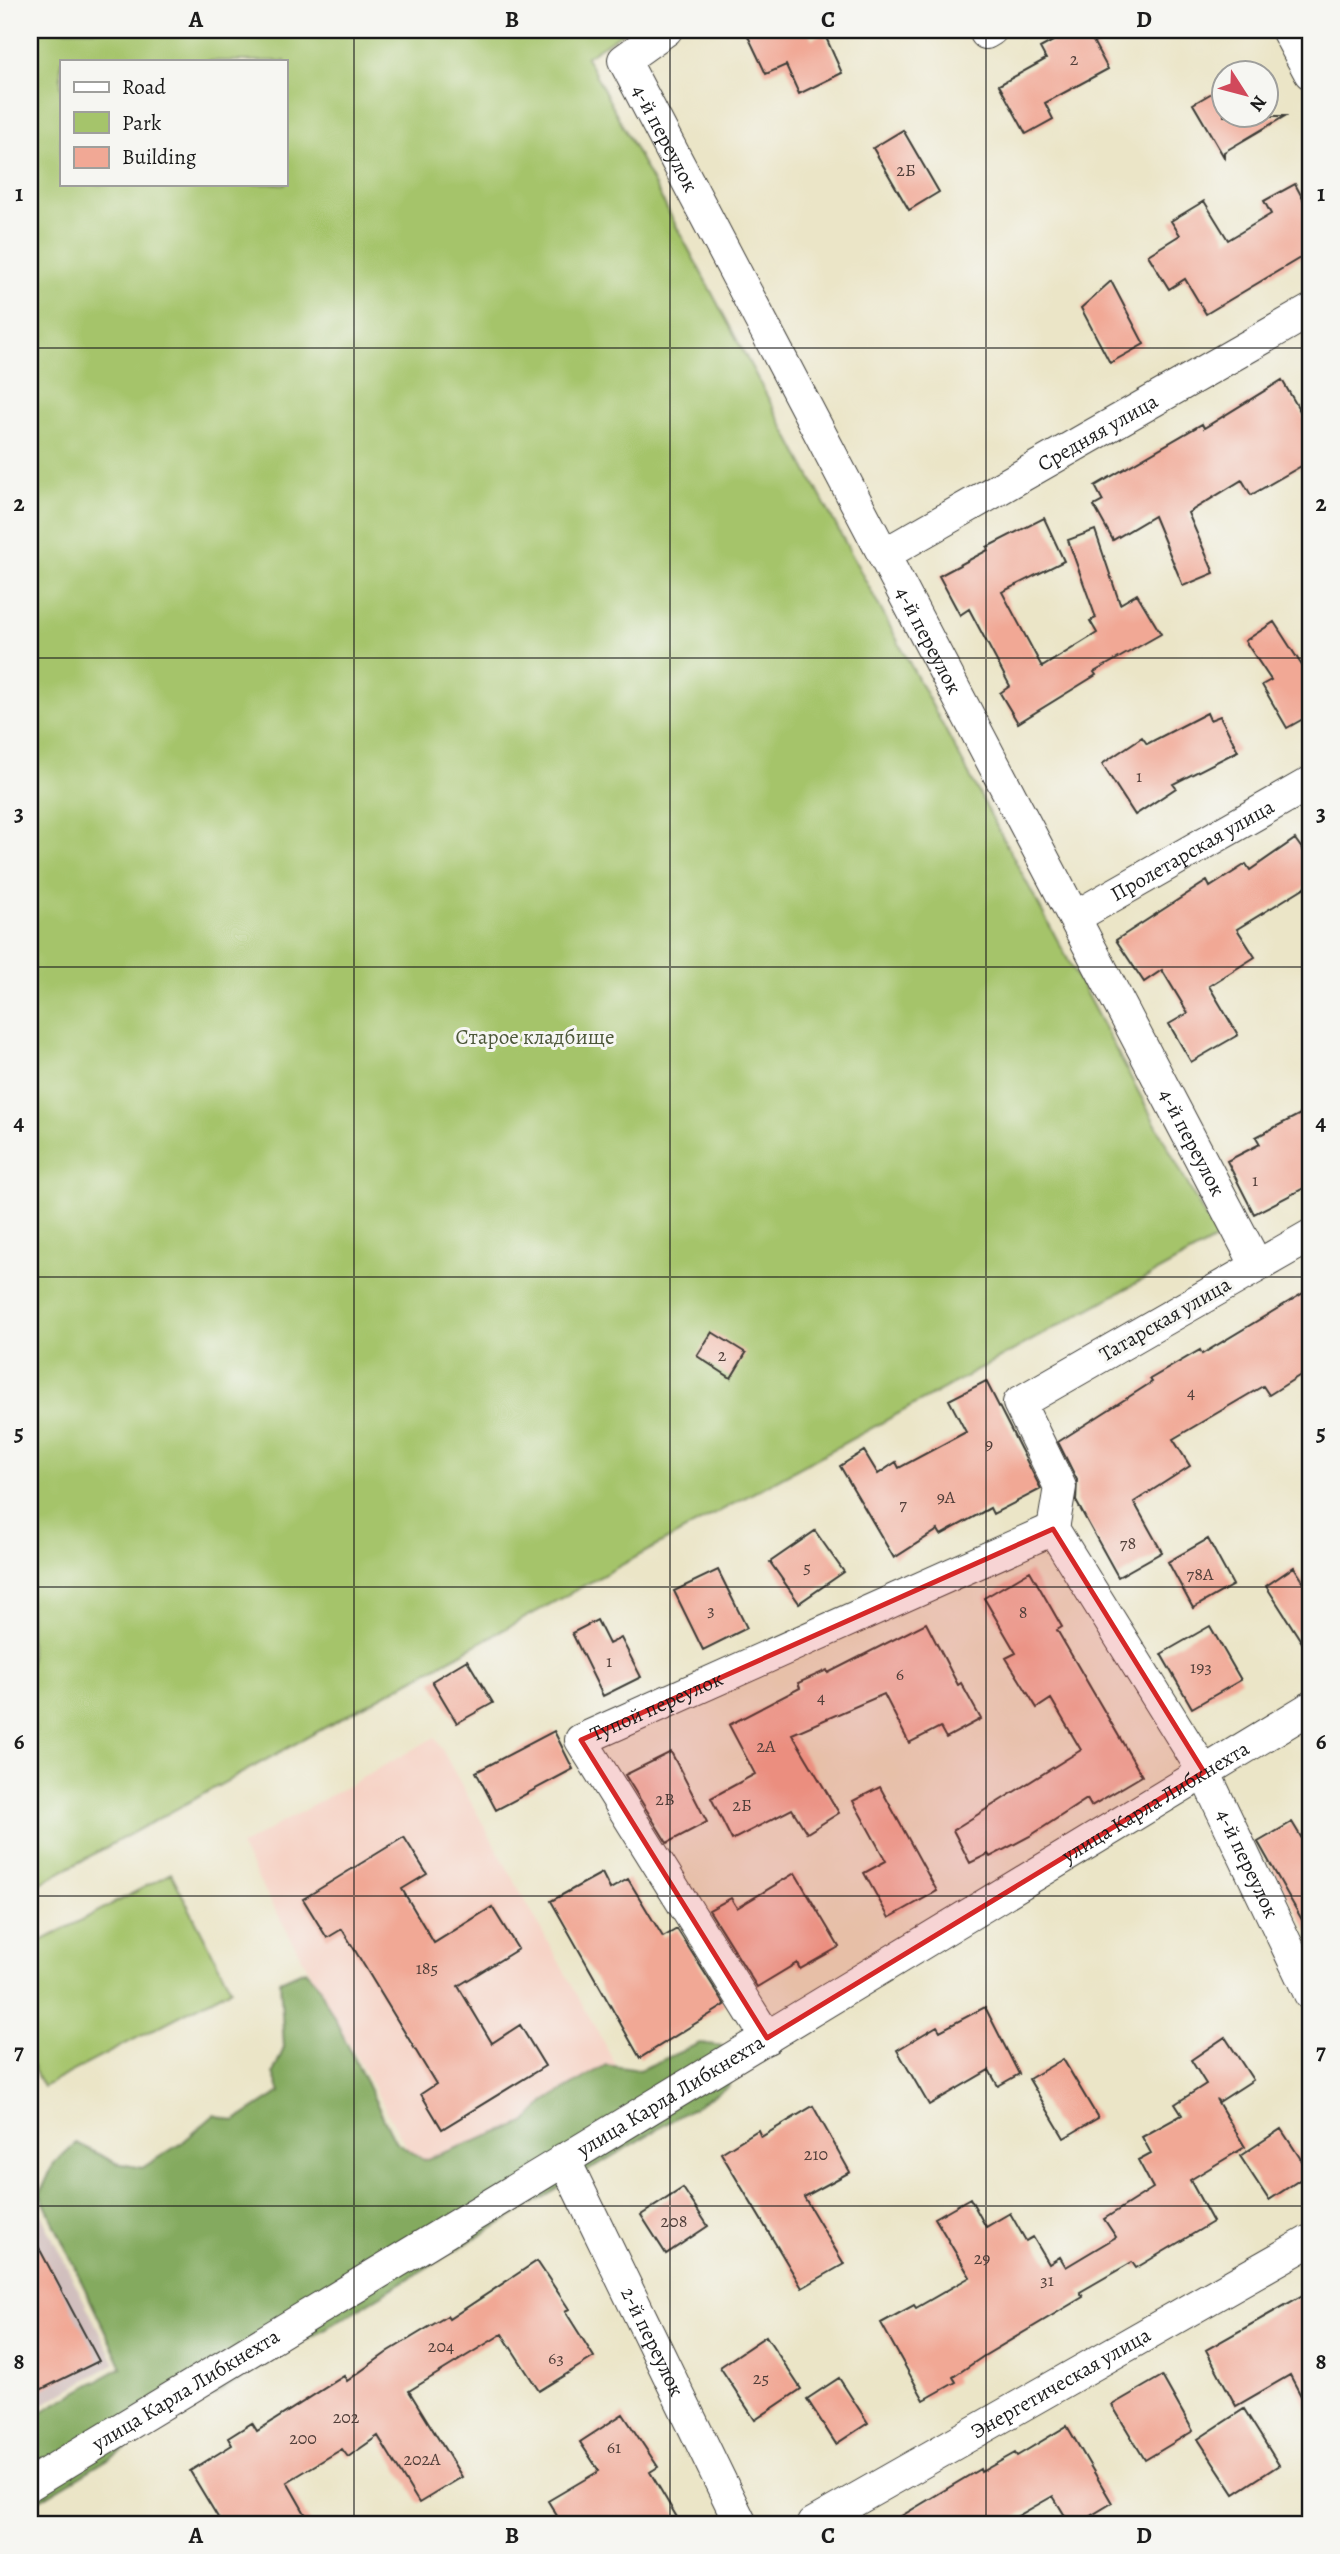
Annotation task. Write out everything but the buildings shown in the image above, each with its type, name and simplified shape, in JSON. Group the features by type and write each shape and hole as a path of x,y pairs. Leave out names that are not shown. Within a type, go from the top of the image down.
{"street":[{"name":"4-й переулок","path":"666,30 624,60 1257,1266"},
{"path":"1287,30 1310,73"},
{"name":"Средняя улица","path":"885,554 1310,311"},
{"name":"Пролетарская улица","path":"1075,917 1310,783"},
{"name":"Татарская улица","path":"1053,1529 1060,1487 1019,1403 1310,1236"},
{"name":"4-й переулок","path":"1053,1529 1204,1772 1310,1994"},
{"name":"Тупой переулок","path":"767,2038 581,1740 1053,1529"},
{"name":"улица Карла Либкнехта","path":"30,2484 1310,1708"},
{"name":"2-й переулок","path":"564,2160 741,2524"},
{"name":"Энергетическая улица","path":"813,2524 1310,2241"}],"highlighted area":[{"path":"1053,1529 1204,1772 767,2038 581,1740"}],"shaded area":[{"path":"435,1737 622,2076 427,2184 240,1846"},
{"path":"30,2193 115,2363 30,2412"}],"green space":[{"name":"Старое кладбище","path":"30,30 627,30 586,57 1217,1239 30,1889"},
{"path":"171,1873 231,1989 43,2087 30,2062 30,1947"},
{"path":"305,1970 317,1983 395,2141 424,2160 525,2123 547,2100 606,2065 640,2070 700,2043 722,2046 729,2086 30,2506 30,2418 122,2367 40,2194 54,2163 76,2143 116,2163 142,2168 183,2142 214,2115 235,2121 280,2092 273,2073 284,2048 280,1981"}]}
